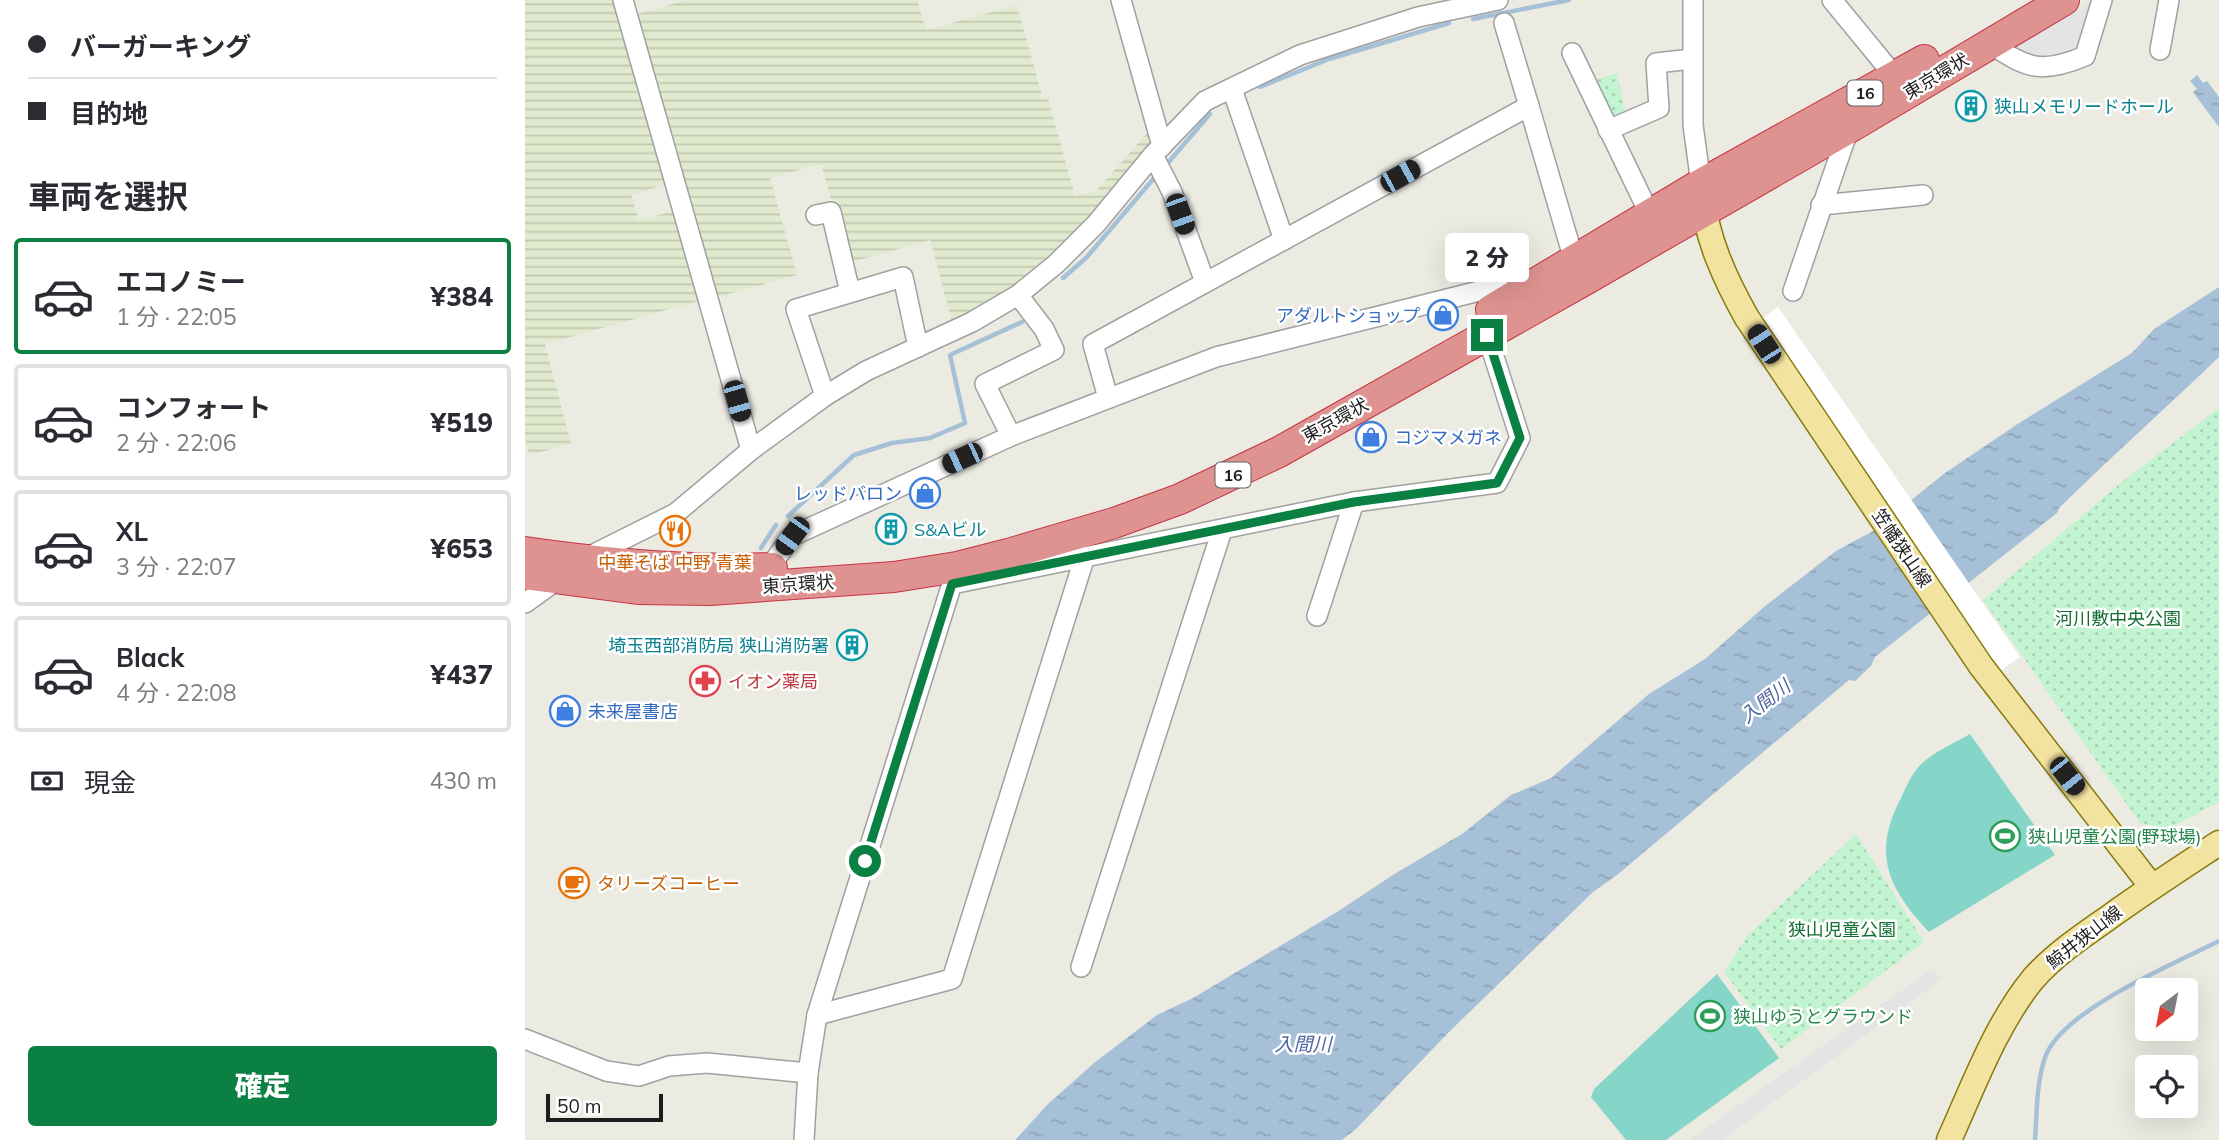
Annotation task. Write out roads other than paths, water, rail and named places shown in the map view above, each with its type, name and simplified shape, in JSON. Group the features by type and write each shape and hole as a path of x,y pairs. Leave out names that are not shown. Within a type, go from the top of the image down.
{"highway":[{"name":"東京環状","path":"525,574 638,589 710,590 954,575 1179,499 1279,452 1487,335 1702,197 1901,85 2028,0"},
{"name":"東京環状","path":"525,552 582,560 661,566 769,568 894,559 958,549 1007,537 1111,505 1173,482 1271,438 1650,215 1702,197 1849,128 1901,85 1991,44 2064,0"}],"main road":[{"name":"笠幡狭山線","path":"1702,197 1723,272 1747,318 1982,666 2152,887"},
{"name":"鯨井狭山線","path":"1949,1140 2017,1000 2035,978 2086,933 2219,843"}],"street":[{"path":"623,0 751,450"},
{"path":"1121,0 1158,150 1205,282"},
{"path":"525,603 582,560 676,513 751,450 825,396 866,371 972,321 1018,295 1056,264 1096,224 1158,150 1206,101 1300,55 1423,8 1498,0"},
{"path":"1693,0 1693,125 1702,197"},
{"path":"1991,44 2015,61 2030,65 2045,67 2067,64 2085,56 2102,0"},
{"path":"2160,50 2169,0"},
{"path":"1841,5 1901,85"},
{"path":"1504,23 1574,260"},
{"path":"1572,53 1650,215"},
{"path":"1608,130 1659,108 1655,63 1692,59"},
{"path":"1231,89 1284,240"},
{"path":"1108,398 1093,344 1529,106"},
{"path":"1793,291 1849,128"},
{"path":"1821,205 1923,195"},
{"path":"816,215 831,212 850,292"},
{"path":"825,396 796,309 903,277 918,347"},
{"path":"769,568 792,536 1011,436 1216,357 1499,286 1506,301"},
{"path":"1011,436 985,384 1054,350 1044,329 1018,295"},
{"path":"804,1140 807,1073 817,1014 954,575 1222,530 1354,502 1497,483 1520,438 1487,335"},
{"path":"1317,616 1354,502"},
{"path":"1081,967 1222,530"},
{"path":"817,1014 952,979 1085,555"},
{"path":"525,1039 606,1071 639,1076 669,1066 707,1063 807,1073"}],"water":[{"path":"2197,75 2203,83 2207,81 2219,97 2219,127 2193,92 2197,89 2190,81"},
{"name":"入間川","path":"2219,287 2219,357 2059,508 2057,513 1875,657 1871,666 1855,681 1849,680 1617,875 1593,892 1342,1140 1015,1140 1048,1104 1094,1063 1157,1015 1193,998 1340,910 1462,834 1511,795 1551,778 1649,694 1705,659 1764,607 1836,551 1873,531 1945,473 2016,425 2132,353 2154,329"}],"waterway":[{"path":"1473,19 1569,0"},
{"path":"1260,87 1329,59 1449,23"},
{"path":"1167,164 1210,114"},
{"path":"1063,278 1086,258 1155,177"},
{"path":"788,516 854,455 892,443 930,438 965,423 950,355 1022,322"},
{"path":"761,548 776,525"},
{"path":"2035,1140 2040,1075 2046,1055 2057,1038 2075,1021 2123,989 2219,941"}],"place":[{"name":"狭山メモリードホール","path":"1971,106"},
{"name":"アダルトショップ","path":"1443,315"},
{"name":"コジマメガネ","path":"1371,437"},
{"name":"レッドバロン","path":"925,493"},
{"name":"S&Aビル","path":"891,529"},
{"name":"中華そば 中野 青葉","path":"675,531"},
{"name":"埼玉西部消防局 狭山消防署","path":"852,645"},
{"name":"イオン薬局","path":"705,681"},
{"name":"未来屋書店","path":"565,711"},
{"name":"狭山児童公園(野球場)","path":"2005,836"},
{"name":"タリーズコーヒー","path":"574,883"},
{"name":"狭山ゆうとグラウンド","path":"1710,1016"}],"park label":[{"name":"河川敷中央公園","path":"2118,618"},
{"name":"狭山児童公園","path":"1842,929"}]}
